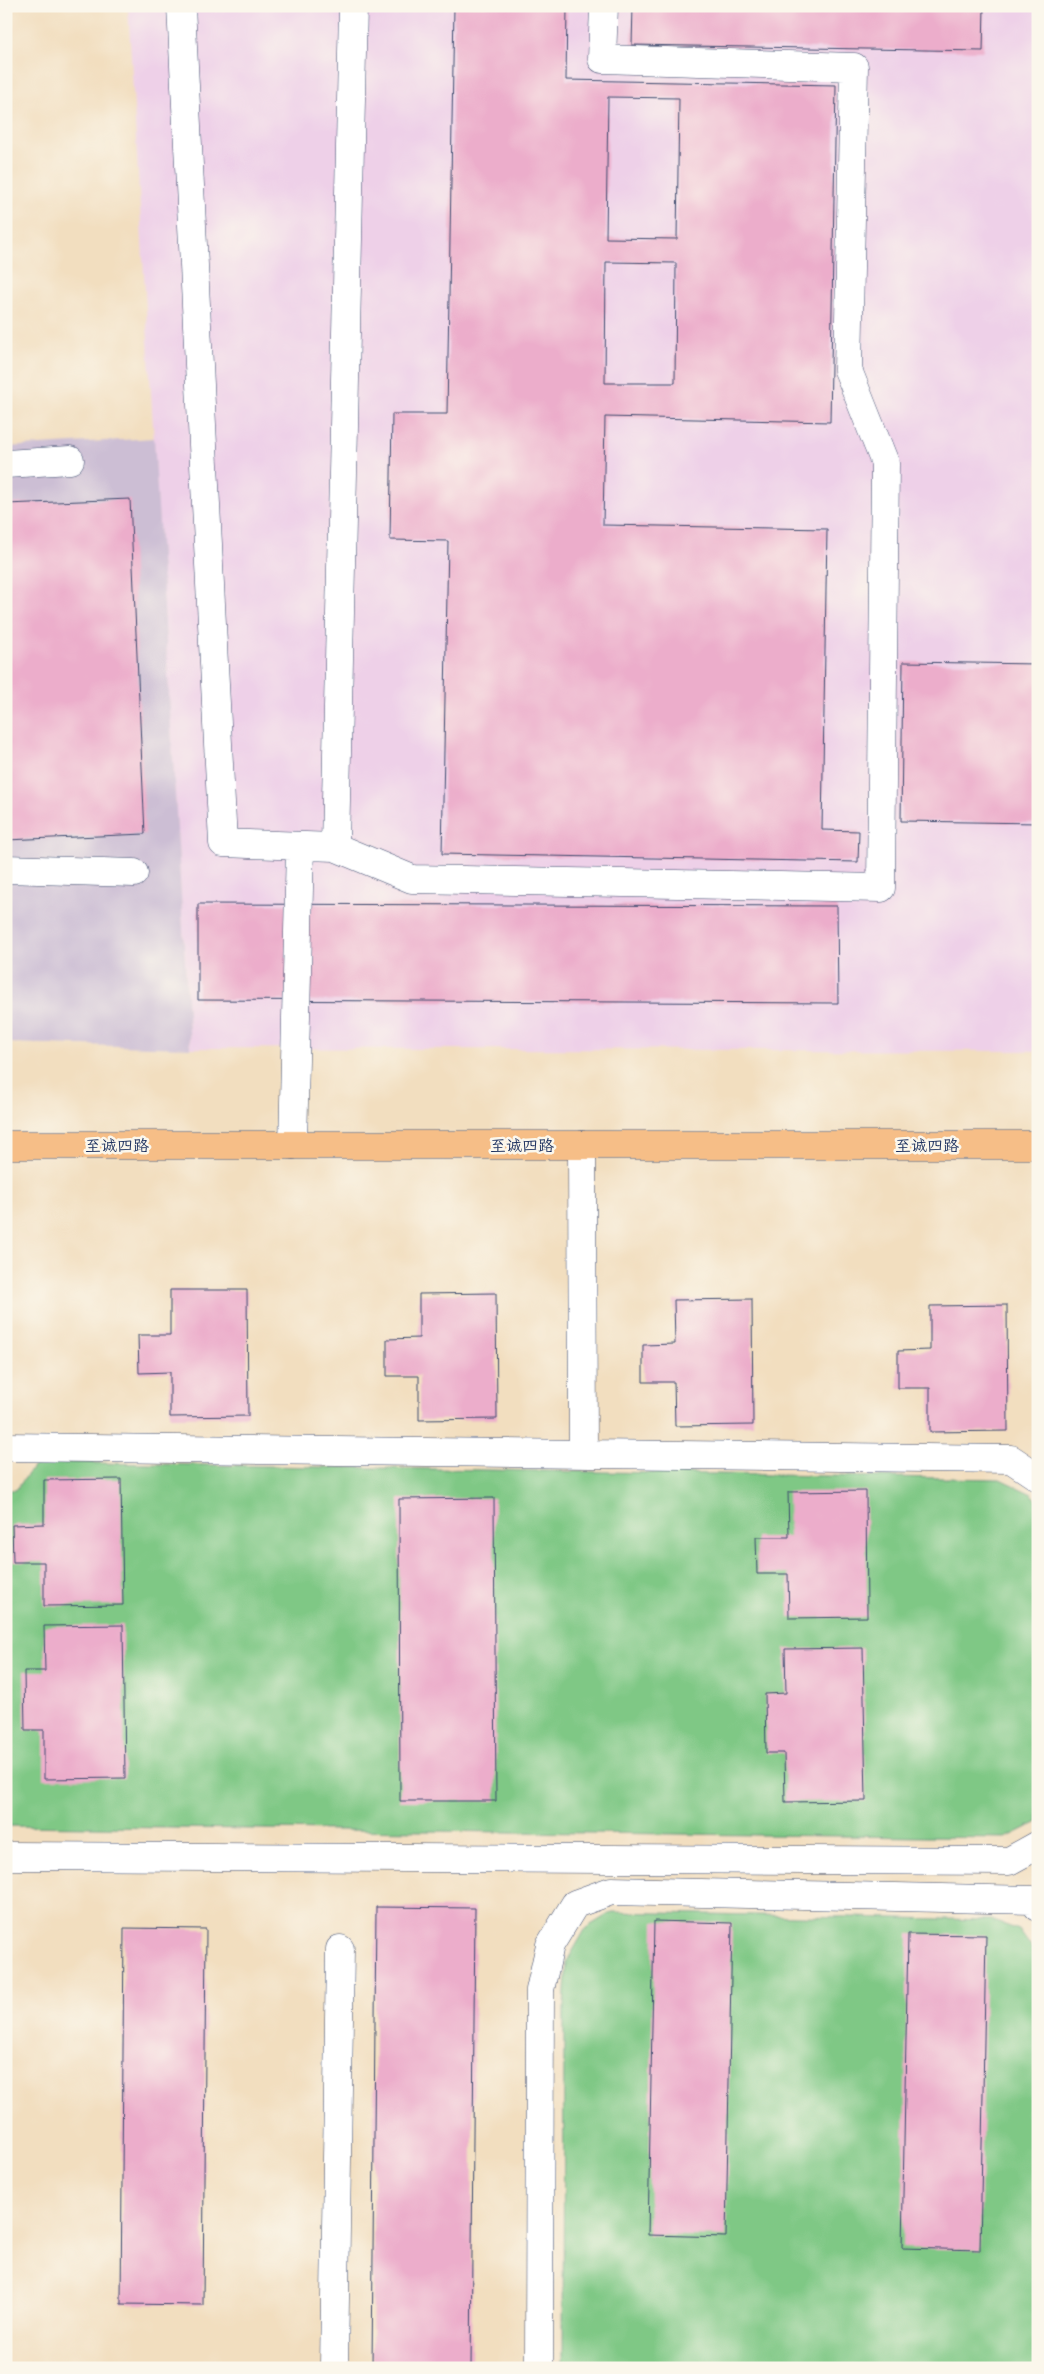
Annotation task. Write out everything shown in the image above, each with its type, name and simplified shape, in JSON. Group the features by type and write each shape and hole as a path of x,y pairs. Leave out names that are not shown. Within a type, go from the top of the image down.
{"main road":[{"name":"至诚四路","path":"6,1145 1038,1145"}],"lane":[{"path":"181,6 223,844 335,847 412,879 881,888 885,463 848,370 854,67 602,60 604,6"},
{"path":"335,847 353,6"},
{"path":"6,464 70,460"},
{"path":"293,1145 300,846"},
{"path":"6,869 134,873"},
{"path":"582,1145 582,1454"},
{"path":"6,1447 1011,1459 1038,1477"},
{"path":"6,1856 1008,1861 1038,1845"},
{"path":"539,2368 540,1990 550,1945 575,1904 611,1891 1032,1900 1038,1907"},
{"path":"334,2368 340,1949"}],"shaded area":[{"path":"128,6 1038,6 1038,1051 190,1048"},
{"path":"154,438 190,1048 6,1043 6,447"}],"green space":[{"path":"37,1462 1000,1479 1032,1494 1038,1501 1038,1822 1006,1838 6,1826 6,1490 16,1490"},
{"path":"612,1912 991,1920 1019,1930 1038,1957 1038,2368 563,2368 564,2005 567,1961 586,1928"}],"building":[{"path":"454,6 567,6 566,80 836,85 830,422 605,417 603,525 827,529 822,830 859,831 858,862 442,854 448,541 390,540 392,414 447,414","holes":["608,97 679,98 677,239 606,238","606,262 676,263 675,383 605,383"]},
{"path":"633,6 984,6 983,51 632,45"},
{"path":"130,499 145,834 6,840 6,504"},
{"path":"903,662 1038,664 1038,823 901,821"},
{"path":"198,904 837,906 838,1003 198,1000"},
{"path":"170,1290 247,1290 248,1416 170,1417 170,1372 139,1373 138,1335 170,1335"},
{"path":"496,1293 497,1419 419,1420 419,1376 387,1376 387,1339 419,1338 419,1294"},
{"path":"752,1299 753,1425 675,1426 674,1382 643,1382 643,1345 675,1344 674,1300"},
{"path":"1007,1305 1008,1431 930,1432 930,1388 898,1388 898,1351 930,1350 930,1306"},
{"path":"121,1479 123,1605 44,1606 44,1562 13,1562 12,1525 44,1524 44,1480"},
{"path":"866,1491 867,1617 789,1618 788,1574 757,1574 756,1537 789,1537 788,1492"},
{"path":"494,1498 496,1801 400,1801 399,1499"},
{"path":"123,1625 125,1778 44,1779 44,1730 25,1730 24,1671 45,1671 44,1626"},
{"path":"863,1648 866,1801 785,1802 784,1753 766,1753 765,1694 786,1693 785,1649"},
{"path":"376,1907 475,1908 471,2368 372,2368"},
{"path":"654,1921 732,1923 726,2237 648,2235"},
{"path":"124,1928 206,1929 203,2305 121,2304"},
{"path":"908,1934 986,1935 980,2250 902,2248"}]}
